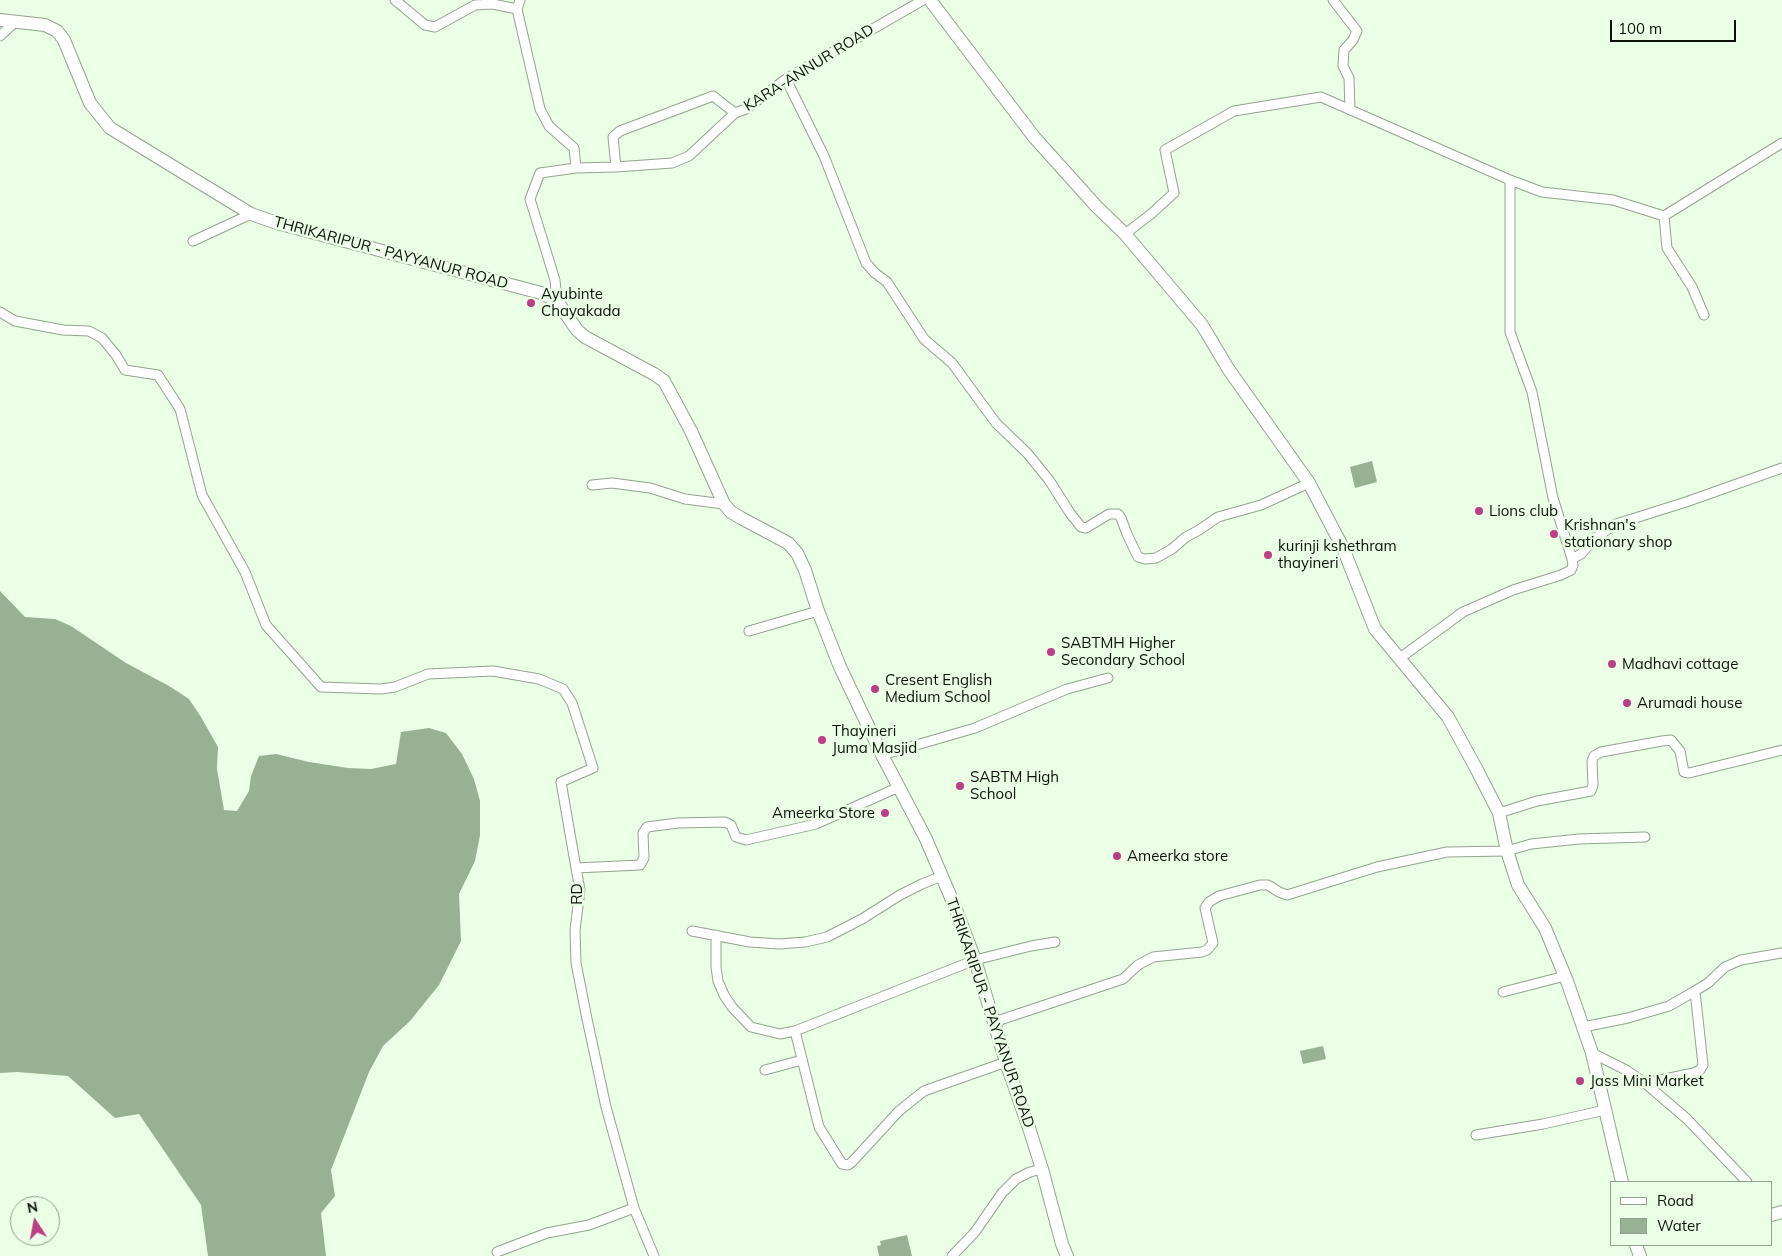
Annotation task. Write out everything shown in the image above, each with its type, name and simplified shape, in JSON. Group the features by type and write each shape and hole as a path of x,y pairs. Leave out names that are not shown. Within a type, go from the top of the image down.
{"main road":[{"path":"930,0 1034,137 1096,206 1125,234 1202,325 1228,370 1309,483 1343,548 1376,629 1448,717 1499,813 1507,851 1518,885 1545,928 1565,976 1592,1053 1622,1181"},
{"name":"THRIKARIPUR - PAYYANUR ROAD","path":"0,20 45,25 57,31 64,40 90,103 110,128 251,214 277,223 541,293 557,301 577,330 585,337 664,381 691,430 724,504 741,518 788,543 797,553 805,570 818,611 840,667 882,755 926,839 956,907 975,960 1006,1062 1042,1169 1067,1256"}],"street":[{"path":"395,0 425,25 435,27 475,4 493,4 517,9"},
{"path":"520,0 517,9 540,110 549,126 574,148 576,168"},
{"name":"KARA-ANNUR ROAD","path":"616,167 613,137 620,131 713,96 735,112 746,109 786,79 923,0"},
{"path":"1334,0 1357,31 1353,40 1344,50 1343,66 1349,78 1350,110"},
{"path":"0,36 14,23"},
{"path":"786,79 824,156 866,263 887,282 924,339 952,363 996,423 1033,461 1081,526 1086,528 1109,514 1118,514 1138,557 1145,559 1156,558 1172,550 1186,537 1218,517 1261,505 1309,483"},
{"path":"1125,234 1174,193 1165,150 1234,111 1321,97 1510,180 1542,192 1613,200 1664,216 1782,144"},
{"path":"557,301 555,280 530,199 540,173 576,168 672,163 689,156 735,112"},
{"path":"1400,658 1463,612 1513,590 1561,575 1570,570 1573,565 1553,498 1532,392 1510,332 1510,180"},
{"path":"193,241 251,214"},
{"path":"1664,216 1666,248 1692,288 1704,315"},
{"path":"0,312 15,321 63,330 89,331 102,338 125,370 158,375 180,409 202,494 245,572 266,625 321,687 381,689 395,687 428,674 493,671 540,679 562,689 572,703 594,768 561,782 576,868"},
{"path":"1572,559 1581,554 1595,538 1616,524 1686,502 1782,468"},
{"path":"592,485 612,483 650,488 685,499 724,504"},
{"path":"750,631 818,611"},
{"path":"882,755 975,728 1067,689 1108,678"},
{"path":"1499,813 1537,801 1591,791 1593,785 1592,761 1594,756 1601,752 1672,740 1680,751 1684,772 1689,773 1782,750"},
{"name":"RD","path":"654,1256 634,1208 606,1107 576,963 575,930 580,890 576,868 640,865 644,858 642,832 647,827 678,823 725,822 731,825 736,837 746,840 816,824 898,787"},
{"path":"994,1022 1123,979 1138,965 1153,957 1208,950 1213,942 1205,908 1209,902 1219,896 1260,885 1268,885 1287,895 1377,867 1447,852 1507,851 1531,844 1572,839 1645,836"},
{"path":"692,931 750,942 778,944 805,942 827,937 862,919 900,895 942,876"},
{"path":"716,935 716,967 718,981 724,995 750,1027 780,1034 795,1031 975,960 1055,942"},
{"path":"1584,1027 1628,1018 1669,1006 1708,983 1725,967 1741,960 1782,953"},
{"path":"1503,992 1565,976"},
{"path":"1644,1083 1694,1073 1700,1070 1702,1065 1696,991"},
{"path":"795,1031 819,1127 842,1164 848,1165 899,1111 924,1091 1006,1062"},
{"path":"1592,1053 1626,1070 1644,1083 1687,1119 1747,1181"},
{"path":"766,1070 802,1060"},
{"path":"1476,1135 1543,1124 1604,1110"},
{"path":"952,1256 975,1232 1002,1193 1016,1179 1030,1172 1042,1169"},
{"path":"497,1252 546,1233 589,1225 634,1208"}],"water":[{"path":"1372,461 1377,482 1355,488 1350,467"},
{"path":"0,591 25,617 55,619 71,626 126,663 189,699 218,747 217,769 224,810 237,811 249,791 251,776 259,756 276,754 309,762 348,768 371,769 396,764 401,732 429,728 446,733 462,754 474,779 480,801 480,835 475,861 459,894 461,941 439,985 410,1021 383,1046 369,1072 331,1170 335,1196 321,1213 326,1256 208,1256 201,1205 139,1114 115,1118 68,1076 17,1072 0,1073"},
{"path":"1323,1046 1326,1059 1303,1064 1300,1051"},
{"path":"907,1235 912,1256 879,1256 877,1246 881,1245 880,1241"}],"place":[{"name":"Ayubinte Chayakada","path":"531,303"},
{"name":"Lions club","path":"1479,511"},
{"name":"Krishnan's stationary shop","path":"1554,534"},
{"name":"kurinji kshethram thayineri","path":"1268,555"},
{"name":"SABTMH Higher Secondary School","path":"1051,652"},
{"name":"Madhavi cottage","path":"1612,664"},
{"name":"Cresent English Medium School","path":"875,689"},
{"name":"Arumadi house","path":"1627,703"},
{"name":"Thayineri Juma Masjid","path":"822,740"},
{"name":"SABTM High School","path":"960,786"},
{"name":"Ameerka Store","path":"885,813"},
{"name":"Ameerka store","path":"1117,856"},
{"name":"Jass Mini Market","path":"1580,1081"}]}
